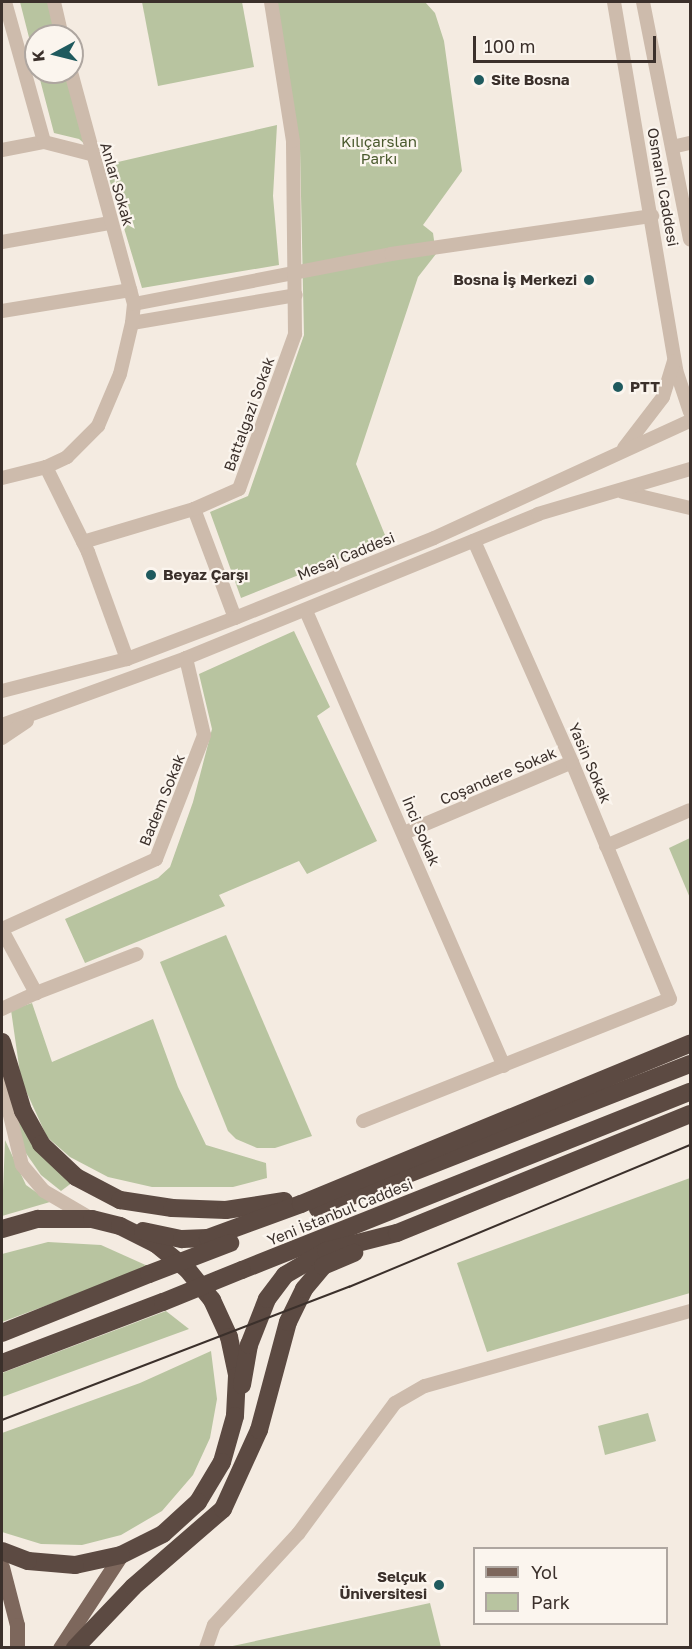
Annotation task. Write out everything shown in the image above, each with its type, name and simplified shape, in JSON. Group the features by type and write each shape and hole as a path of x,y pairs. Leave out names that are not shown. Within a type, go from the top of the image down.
{"highway":[{"path":"2,1042 23,1111 41,1144 76,1177 120,1200 172,1208 251,1209 341,1186"},
{"path":"2,1229 38,1219 92,1219 182,1239 208,1238 690,1044"},
{"name":"Yeni İstanbul Caddesi","path":"2,1333 690,1064"},
{"name":"Yeni İstanbul Caddesi","path":"2,1363 163,1302 690,1092"},
{"path":"75,1647 133,1587 223,1509 259,1430 288,1322 304,1289 323,1266 690,1114"},
{"path":"120,1226 156,1244 187,1269 212,1300 229,1337 237,1376 236,1416"},
{"path":"2,1551 28,1561 75,1564 121,1555 163,1534 198,1502 222,1462 236,1416 249,1345 267,1299 285,1275 326,1251 398,1233"}],"main road":[{"path":"60,1647 121,1555"},
{"path":"2,1567 16,1616 16,1647"}],"street":[{"path":"5,2 44,141"},
{"path":"54,2 59,24"},
{"name":"Battalgazi Sokak","path":"83,542 194,509 239,489 295,334 296,271 291,200 293,141 271,2"},
{"name":"Osmanlı Caddesi","path":"614,2 675,360 690,412"},
{"name":"Osmanlı Caddesi","path":"643,2 672,147 686,194 690,239"},
{"name":"Anlar Sokak","path":"74,84 91,154 132,297"},
{"path":"2,150 44,141 91,154"},
{"path":"672,147 690,143"},
{"path":"2,311 132,297 652,216"},
{"path":"2,242 110,223"},
{"path":"132,323 296,295"},
{"path":"2,478 46,467 67,457 98,426 120,374 132,323 132,297"},
{"path":"621,452 663,397 675,360"},
{"name":"Mesaj Caddesi","path":"2,692 127,659 235,618 434,538 690,421"},
{"path":"46,467 83,542 127,659"},
{"path":"2,724 186,658 306,611 538,514 690,469"},
{"path":"621,491 690,508"},
{"path":"194,509 235,618"},
{"name":"Yasin Sokak","path":"474,542 572,762 670,999 504,1065"},
{"name":"İnci Sokak","path":"306,611 504,1065"},
{"name":"Badem Sokak","path":"36,993 2,930 156,859 204,735 186,658"},
{"path":"2,738 41,711"},
{"name":"Coşandere Sokak","path":"404,833 572,762"},
{"path":"606,846 690,810"},
{"path":"2,1008 137,954"},
{"path":"363,1122 504,1065"},
{"path":"2,1082 22,1165 44,1191 92,1219"},
{"path":"206,1647 214,1625 298,1534 395,1403 425,1386 690,1311"}],"green space":[{"path":"20,2 49,2 55,24 26,24"},
{"path":"142,2 242,2 254,67 158,86"},
{"name":"Kılıçarslan Parkı","path":"277,2 425,2 435,13 444,41 462,171 423,225 433,233 436,254 418,277 356,464 387,540 241,598 210,512 248,496 304,335 300,149"},
{"path":"41,84 70,84 87,146 79,139 54,133"},
{"path":"277,125 273,196 279,265 142,288 105,165"},
{"path":"294,631 330,707 317,716 377,841 307,874 299,861 219,895 225,906 85,963 65,919 158,878 170,867 193,802 212,729 199,674"},
{"path":"690,838 690,898 669,848"},
{"path":"226,935 312,1136 275,1148 257,1148 236,1139 228,1131 160,962"},
{"path":"32,1003 52,1062 153,1019 178,1087 206,1145 266,1163 267,1178 233,1187 152,1187 108,1177 70,1157 47,1137 21,1080 11,1010"},
{"path":"17,1110 73,1182 61,1191 41,1175 21,1146"},
{"path":"5,1140 26,1185 50,1202 2,1216"},
{"path":"690,1178 690,1293 487,1352 457,1263"},
{"path":"48,1242 101,1245 150,1267 2,1322 2,1254"},
{"path":"166,1311 189,1329 2,1397 2,1373"},
{"path":"211,1351 217,1399 210,1438 193,1475 162,1511 121,1535 82,1545 41,1544 2,1532 2,1433 140,1383"},
{"path":"648,1413 656,1441 605,1455 598,1426"},
{"path":"430,1603 441,1647 228,1647"}],"tram line":[{"path":"2,1420 349,1287 690,1145"}],"place":[{"name":"Site Bosna","path":"479,80"},
{"name":"Bosna İş Merkezi","path":"589,280"},
{"name":"PTT","path":"618,387"},
{"name":"Beyaz Çarşı","path":"151,575"},
{"name":"Selçuk Üniversitesi","path":"439,1585"}]}
